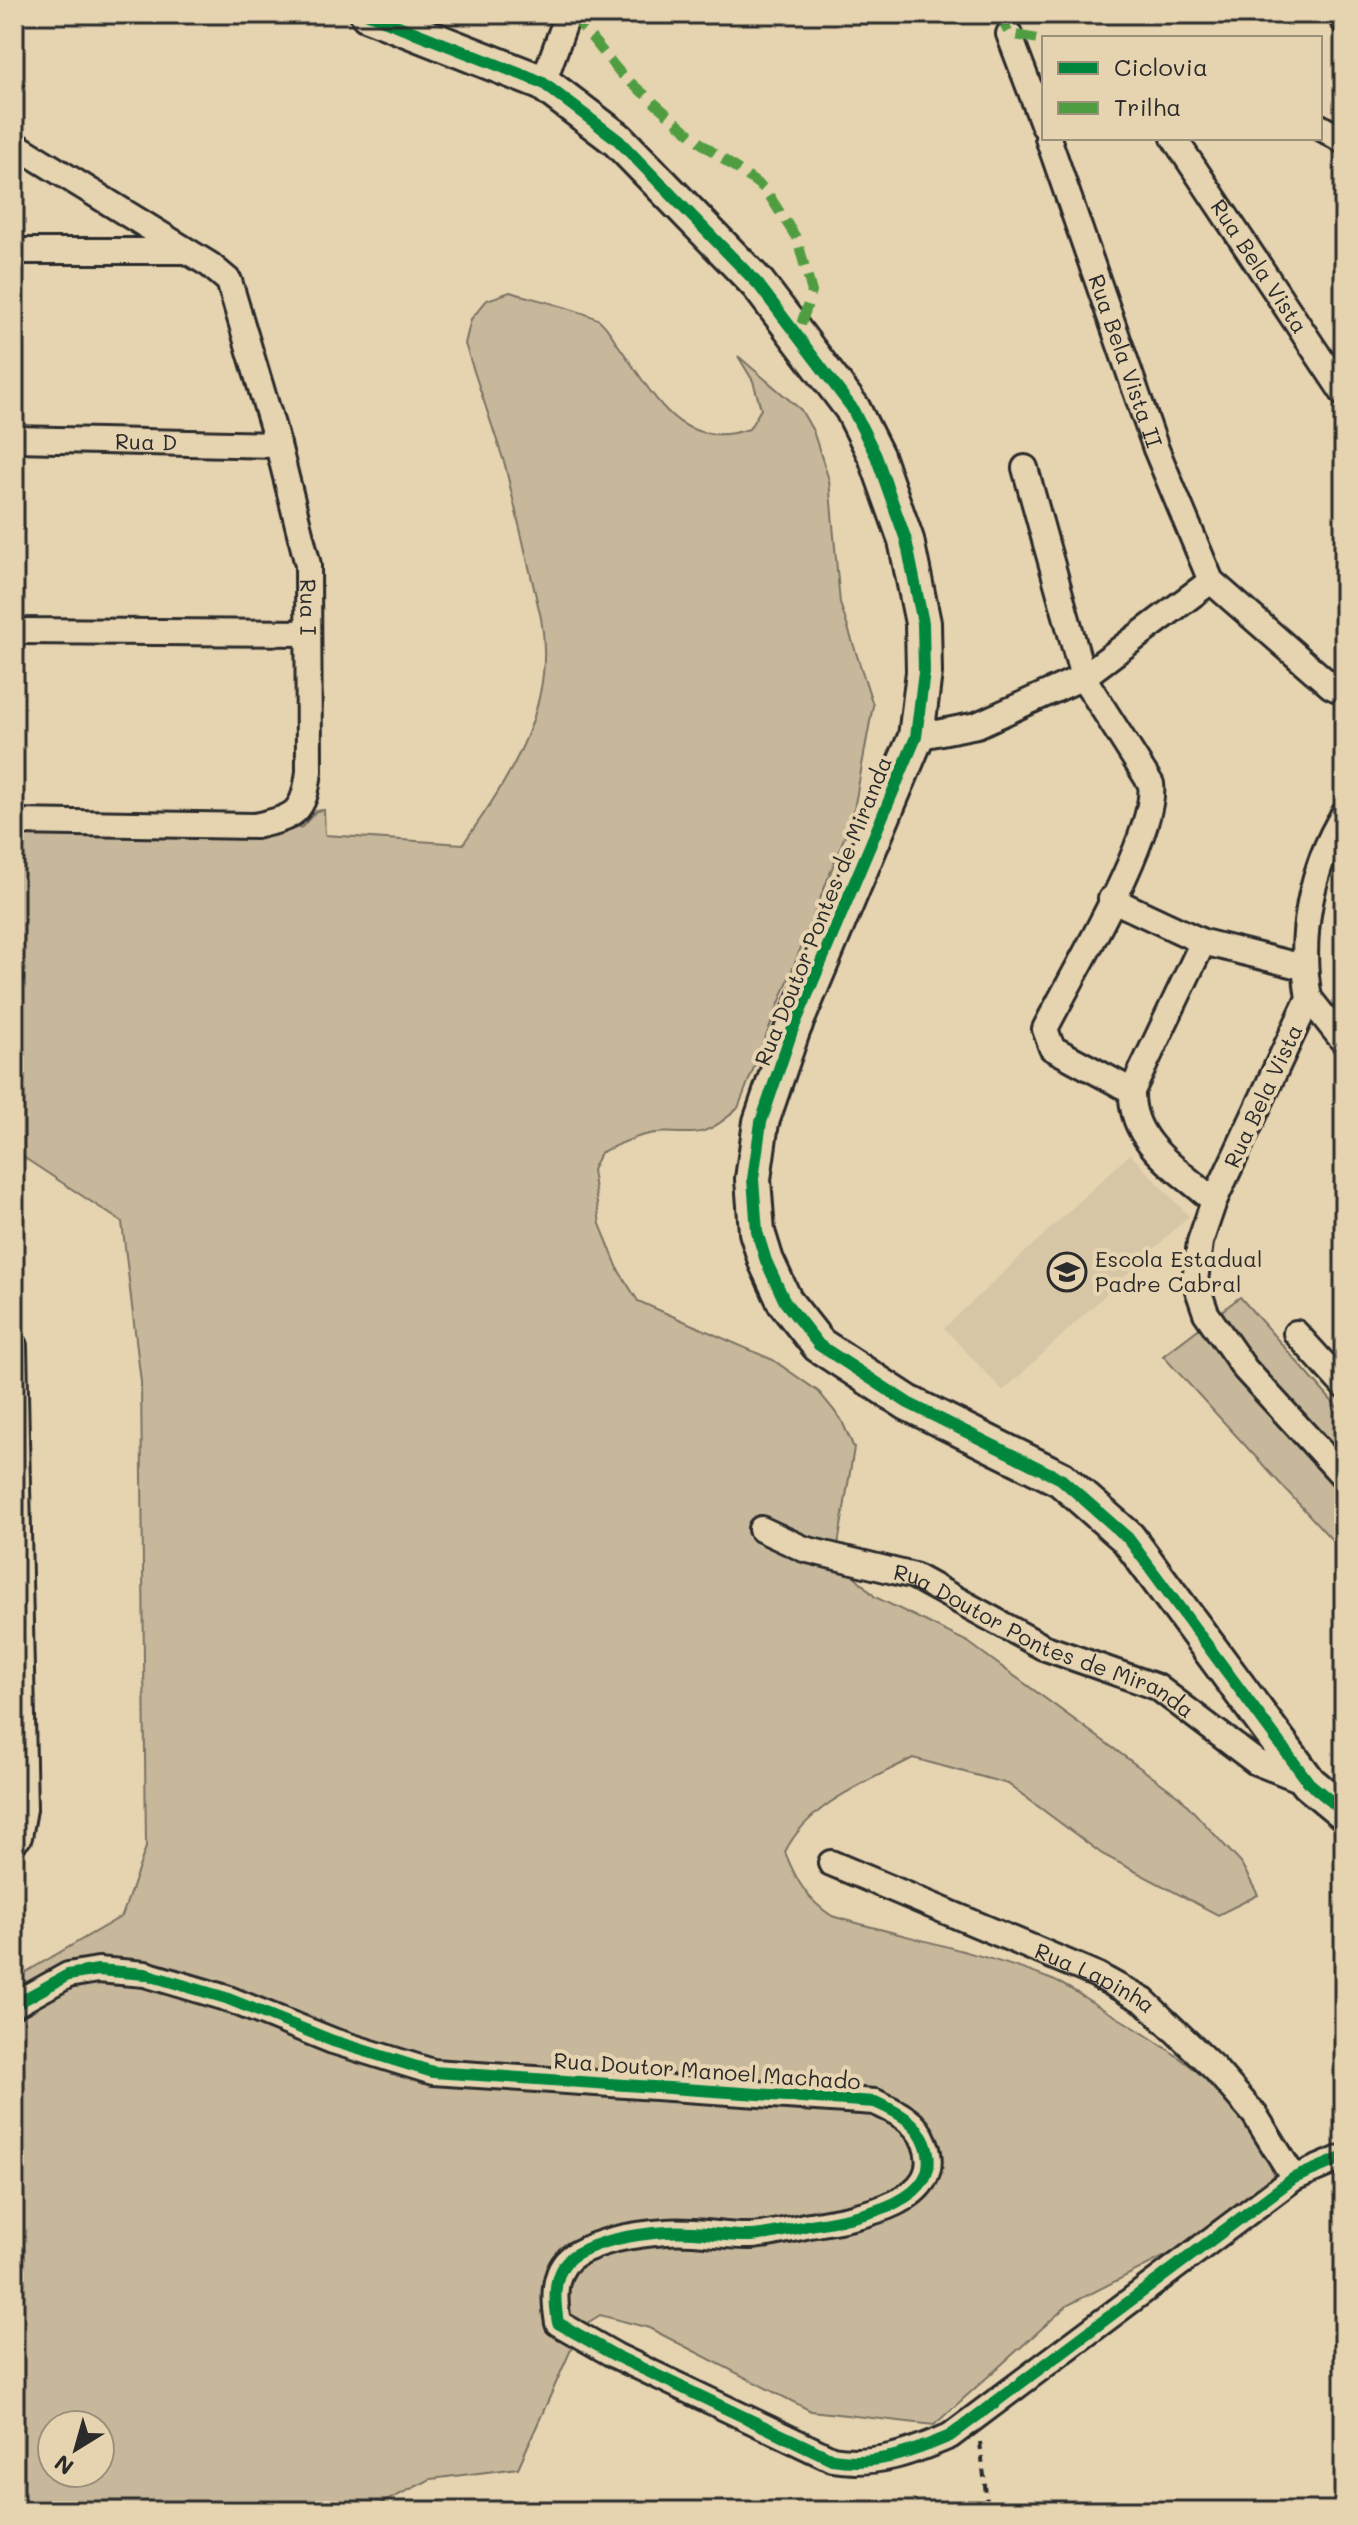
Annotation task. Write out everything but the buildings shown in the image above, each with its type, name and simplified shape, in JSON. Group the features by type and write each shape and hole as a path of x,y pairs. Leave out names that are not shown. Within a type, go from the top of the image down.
{"street":[{"name":"Rua Doutor Pontes de Miranda","path":"368,14 543,83 618,140 758,284 852,408 876,456 906,540 923,623 924,672 916,737 792,1031 761,1122 753,1179 757,1232 766,1261 785,1302 819,1345 908,1403 1061,1479 1128,1538 1309,1783 1344,1812"},
{"path":"543,83 568,14"},
{"path":"1339,14 1344,21"},
{"path":"1009,34 1042,121"},
{"path":"1322,128 1344,141"},
{"name":"Rua Bela Vista II","path":"1049,140 1156,449 1211,581"},
{"name":"Rua Bela Vista","path":"1175,140 1344,394"},
{"name":"Rua I","path":"14,144 187,251 229,281 278,445 308,565 309,771 306,797 299,810 286,819 255,826 14,822"},
{"path":"14,251 187,251"},
{"name":"Rua D","path":"14,439 278,445"},
{"path":"1025,468 1083,677 1151,784 1153,799 1111,899 1045,1029 1052,1048 1132,1091"},
{"path":"916,737 977,725 1083,677 1211,581 1338,689 1344,708"},
{"path":"14,631 307,633"},
{"name":"Rua Bela Vista","path":"1344,814 1324,846 1309,911 1303,967 1309,998 1214,1201 1200,1242 1195,1281 1206,1313 1245,1369 1344,1477"},
{"path":"1111,899 1203,942 1303,967"},
{"path":"1203,942 1132,1091 1131,1112 1138,1129 1155,1150 1214,1201"},
{"path":"1309,998 1344,1042"},
{"path":"1296,1333 1344,1386"},
{"path":"14,1346 18,1751 24,1809 19,1837 14,1842"},
{"name":"Rua Doutor Pontes de Miranda","path":"761,1529 804,1549 914,1576 1043,1647 1157,1687 1256,1762 1309,1783"},
{"name":"Rua Lapinha","path":"831,1863 1097,1975 1144,2001 1215,2069 1255,2115 1294,2178"},
{"name":"Rua Doutor Manoel Machado","path":"14,2005 68,1975 98,1970 145,1974 226,1998 333,2041 433,2072 875,2102 903,2115 923,2136 928,2149 926,2175 912,2195 867,2215 751,2236 667,2232 600,2244 574,2254 557,2277 554,2294 558,2323 616,2356 832,2459 860,2463 906,2455 950,2436 1294,2178 1344,2157"}],"path":[{"path":"977,2415 988,2511"}],"shaded area":[{"path":"510,292 591,316 609,331 670,414 685,426 703,433 724,434 749,429 761,409 753,381 738,356 801,410 813,431 829,480 840,603 873,705 853,815 738,1108 723,1121 700,1132 657,1133 620,1144 600,1153 592,1170 600,1224 619,1271 638,1301 773,1360 819,1392 841,1419 854,1448 838,1545 842,1563 875,1597 968,1642 1180,1797 1241,1863 1258,1895 1218,1915 1102,1854 1008,1784 913,1758 824,1807 796,1835 785,1852 789,1862 809,1896 832,1916 969,1953 1050,1979 1150,2038 1206,2078 1230,2102 1251,2127 1266,2154 1274,2182 1219,2229 1068,2305 934,2425 811,2411 649,2328 600,2315 581,2327 518,2468 431,2479 366,2511 14,2511 14,1979 122,1916 146,1847 141,1382 122,1222 14,1151 14,829 276,831 302,827 316,811 324,810 325,835 463,844 498,792 526,738 536,710 544,650 541,618 505,465 465,344 471,319 487,300"},
{"name":"Escola Estadual Padre Cabral","path":"1130,1154 1189,1216 1003,1391 944,1328"},
{"path":"1240,1297 1344,1415 1344,1553 1163,1356"}],"marked path":[{"path":"572,14 622,75 702,144 765,189 797,239 812,292 797,336"},
{"path":"999,14 1009,34 1042,40"}],"cycle path":[{"path":"368,14 543,83 618,140 758,284 852,408 876,456 906,540 923,623 924,672 916,737 792,1031 761,1122 753,1179 757,1232 766,1261 785,1302 819,1345 908,1403 1061,1479 1128,1538 1309,1783 1344,1812"},
{"path":"14,2005 68,1975 98,1970 145,1974 226,1998 333,2041 433,2072 875,2102 898,2113 921,2135 929,2164 923,2181 892,2205 848,2218 758,2235 677,2231 620,2238 588,2248 569,2259 556,2284 558,2323 616,2356 832,2459 848,2461 892,2456 950,2436 1294,2178 1344,2157"}],"place":[{"name":"Escola Estadual Padre Cabral","path":"1067,1272"}]}
